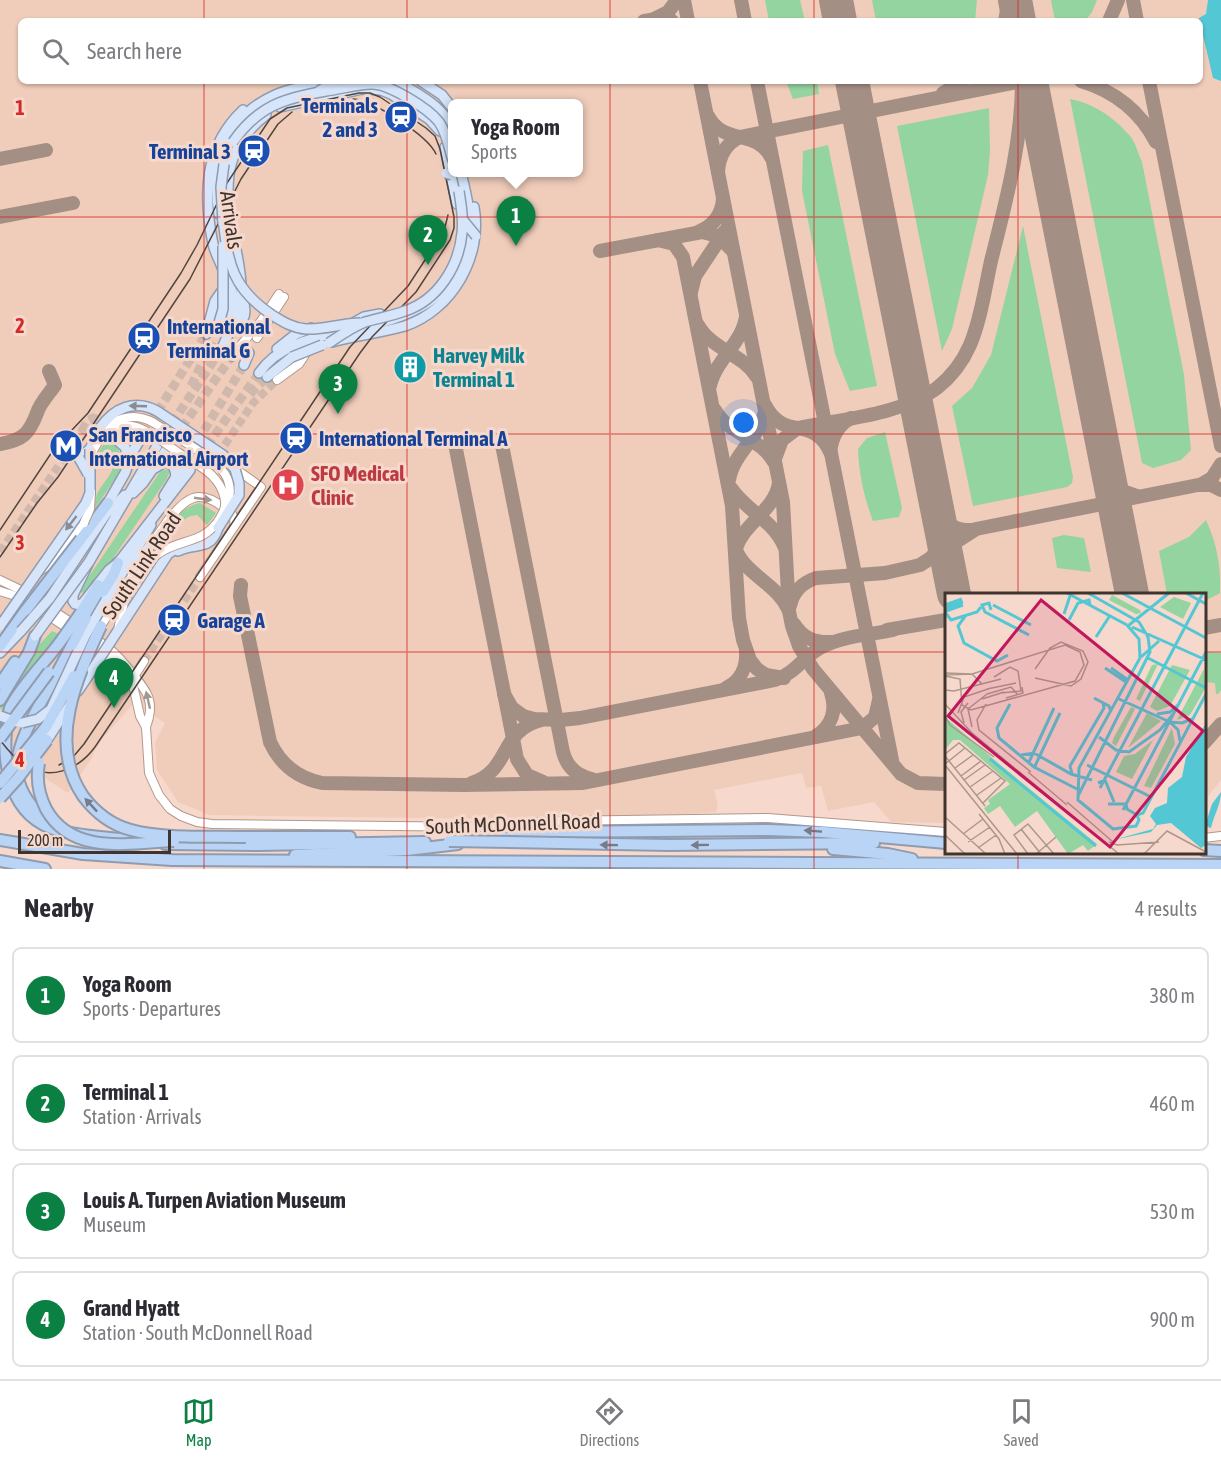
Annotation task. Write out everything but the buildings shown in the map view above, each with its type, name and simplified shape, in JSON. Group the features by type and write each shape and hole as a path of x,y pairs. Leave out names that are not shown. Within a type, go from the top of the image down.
{"highway":[{"path":"0,646 83,542 108,502"},
{"path":"0,738 49,672 118,563"},
{"path":"83,616 98,585"},
{"path":"0,639 27,610"},
{"path":"0,783 46,727 101,626"},
{"path":"101,626 80,672 67,729 69,767 82,794 104,816 133,830 152,833 246,837"},
{"path":"0,684 24,648 35,636"},
{"path":"0,700 29,652 35,636"},
{"path":"67,641 11,705 3,725 0,748 6,779 21,806 45,825 61,831 171,844 258,845 449,841"},
{"path":"67,641 24,734 17,761 21,788 31,806 47,821 71,832"},
{"path":"46,740 38,768 40,794 44,805 53,819 73,836 103,844 246,837 325,836 668,845 934,842"},
{"path":"0,798 46,740"},
{"path":"259,860 311,853 407,850 550,832 790,830 945,843"},
{"path":"0,840 61,851 127,858 1221,865"},
{"path":"782,844 888,854 929,864"},
{"path":"1206,849 1221,848"},
{"path":"0,861 45,869"}],"main road":[{"path":"226,274 213,243 209,207 209,171 218,143 234,119 259,98 281,88 299,84"},
{"name":"Arrivals","path":"222,348 229,332 232,304 216,194 216,173 223,148 230,134 258,105 276,95 326,84"},
{"path":"314,93 330,84"},
{"path":"400,84 438,109 446,117 448,130"},
{"path":"426,84 442,95 448,103"},
{"path":"364,320 318,330 302,329 287,325 256,304 240,287 235,277 224,234 221,187 229,150 242,129 273,105 314,93 364,86 381,85 395,90 433,116 448,130"},
{"name":"Arrivals","path":"229,332 241,323 246,314 245,303 240,296 240,273 227,187 229,169 238,145 253,125 285,105 364,86 392,94 429,119 439,128 448,155"},
{"path":"216,173 227,187"},
{"path":"269,376 270,360 278,348 292,337 406,311 417,306 434,292 449,273 458,255 463,220 453,177"},
{"name":"Arrivals","path":"336,333 421,299 444,275 457,245 458,195 454,177"},
{"name":"Arrivals","path":"316,332 336,333 381,324 423,308 439,296 456,274 467,245 468,206 454,177"},
{"path":"269,376 304,351 329,342 406,325 432,312 445,300 462,276 470,259 476,236 475,213 468,177"},
{"path":"458,195 468,206"},
{"path":"212,336 223,309 226,274 223,218"},
{"path":"463,220 476,236"},
{"path":"234,238 248,286 258,301"},
{"path":"394,311 405,316"},
{"path":"329,342 364,320"},
{"path":"287,321 316,332"},
{"path":"233,355 245,348 248,350 246,362"},
{"path":"0,626 86,503 91,480 79,458 90,449 108,417 128,406 145,406 158,411 228,459 237,473 240,492 237,501 215,536 204,545 190,546 177,551 158,572"},
{"path":"96,527 128,466 133,450 143,435 133,440 114,433 128,451 128,466"},
{"path":"124,579 146,537 154,515 176,475 187,467 154,515 118,563 109,570 83,603 80,605 74,603 73,595 89,562 135,485 161,448 149,475"},
{"path":"125,501 161,464 168,462 174,467 176,475"},
{"path":"0,653 50,598 83,542 106,514 135,485"},
{"path":"46,740 168,554 174,549 197,542 218,528"},
{"path":"22,723 38,719 51,709 82,642 106,600 151,544"},
{"path":"35,636 89,562"},
{"path":"0,716 13,722 34,724 48,719 78,691"}],"street":[{"path":"233,355 281,295 246,362"},
{"path":"269,376 299,364 316,332"},
{"path":"102,426 126,417 144,418 213,462 223,472 228,480 230,491 226,506 216,523 197,542"},
{"path":"33,577 54,562 88,516 92,501 90,459 97,443 109,430 120,426 135,426 147,431 212,476 222,490 225,507 217,522 206,534 164,550 149,561 121,607 117,632"},
{"path":"200,577 261,487 217,456"},
{"name":"South Link Road","path":"151,544 183,503 194,497 211,499 232,513"},
{"path":"234,526 235,520 232,513 242,514"},
{"name":"South Link Road","path":"101,626 124,579"},
{"path":"0,580 29,594 121,658 133,663 143,662 133,679"},
{"path":"2,591 27,602 103,652 133,679"},
{"path":"121,658 133,679"},
{"name":"South McDonnell Road","path":"133,679 140,716 146,728"},
{"name":"South McDonnell Road","path":"133,679 144,686 150,703 151,716 146,728 147,765 151,781 166,804 177,814 207,824 485,827 553,821 768,818 945,832"},
{"path":"1206,838 1221,836"}],"shaded area":[{"name":"San Francisco International Airport","path":"0,0 1221,0 1221,780 1206,799 1206,593 945,593 945,823 891,822 874,802 828,811 821,786 806,788 802,773 714,790 718,805 716,812 495,819 209,815 178,802 157,770 155,743 165,723 134,703 103,738 68,793 37,773 0,767"},
{"name":"SFO Medical Clinic","path":"286,471 293,476 290,481 308,494 300,498 277,483"}],"green space":[{"path":"765,0 800,0 804,18 768,18"},
{"path":"872,0 977,0 975,18 875,18"},
{"path":"1051,0 1097,0 1087,18 1054,18"},
{"path":"787,84 817,84 819,94 793,99"},
{"path":"1070,99 1103,112 1118,123 1132,139 1142,162 1184,375 1191,450 1181,460 1153,468 1142,463"},
{"path":"989,108 988,175 952,329 942,351 897,126"},
{"path":"828,145 877,386 850,391 835,354 802,191 803,151"},
{"path":"1023,226 1073,477 1072,483 1067,487 973,506 952,406 972,388 991,355"},
{"path":"885,432 902,508 899,517 873,521 862,486 858,449 867,438"},
{"path":"107,439 117,446 123,461 118,475 95,508 97,494 113,468 111,458 106,453 101,456 98,453"},
{"path":"162,469 170,471 166,480 112,560 86,595 79,591"},
{"path":"200,503 216,513 207,525 197,515 190,516 169,537 158,543 180,513"},
{"path":"1206,520 1218,555 1220,593 1206,600 1206,593 1167,593 1159,551 1189,537"},
{"path":"1064,535 1084,538 1091,572 1057,568 1052,538"},
{"path":"52,631 61,635 5,713 0,708 37,647"},
{"path":"1206,652 1221,653 1221,690 1218,694 1216,694 1215,683 1206,682"}],"water":[{"path":"1208,0 1221,0 1221,81 1213,78 1203,35 1203,18 1199,18 1206,14"},
{"path":"1221,792 1211,828 1206,826 1206,823 1212,804"}],"taxiway":[{"path":"656,18 668,12 677,0"},
{"path":"684,0 687,18"},
{"path":"741,0 744,18"},
{"path":"1006,18 1009,0"},
{"path":"1110,18 1118,0"},
{"path":"1133,0 1136,18"},
{"path":"701,84 783,502 789,611 792,626 799,646 813,669 901,774 918,783 945,784"},
{"path":"758,84 892,760"},
{"path":"943,93 958,84"},
{"path":"718,172 724,151 730,143 740,137 1007,84"},
{"path":"765,405 778,421 798,428 851,419 889,410 922,397 942,384 956,368 970,345 977,325 1016,149 1022,84"},
{"path":"1024,108 1030,95 1039,84"},
{"path":"1090,84 1125,104 1142,121 1156,142"},
{"path":"1150,84 1221,446"},
{"path":"708,116 722,131 757,143 771,157"},
{"path":"0,159 46,150"},
{"path":"698,232 708,227 716,219 723,199"},
{"path":"0,217 73,203"},
{"path":"691,292 695,276 725,231"},
{"path":"600,251 702,232 718,236 733,251"},
{"path":"658,240 674,244 683,257 732,506 739,618 743,640 750,660 757,669 766,675 784,678"},
{"path":"710,386 717,368 740,335 746,316"},
{"path":"698,325 711,340 744,363 757,377"},
{"path":"0,444 20,438 28,431 40,406 55,385 49,371"},
{"path":"715,410 728,425 761,447 774,462"},
{"path":"729,480 736,461 758,429 765,410"},
{"path":"776,456 782,440 798,428 817,435 825,442 830,452 836,432 851,418"},
{"path":"455,444 517,759 527,775 543,782"},
{"path":"502,445 563,752 573,770 592,779"},
{"path":"1200,485 1212,478 1221,464"},
{"path":"1108,473 1120,490 1137,496"},
{"path":"736,548 746,531 772,501 779,483"},
{"path":"790,606 796,592 811,580 885,573 920,565 976,529 1198,485 1211,485 1221,490"},
{"path":"731,488 744,503 767,522 784,546"},
{"path":"931,558 939,539 936,506"},
{"path":"938,510 953,526 973,530"},
{"path":"736,550 747,566 777,593 788,609"},
{"path":"241,585 240,596 270,742 279,757 291,769 305,778 322,783 464,785 583,783 862,728 875,717 879,700"},
{"path":"952,586 956,593"},
{"path":"887,630 945,620"},
{"path":"794,624 810,639 831,642"},
{"path":"1206,628 1221,625"},
{"path":"504,694 512,708 523,716 534,719 561,720 580,718 775,680 789,673 814,652 828,644 846,638 893,630"},
{"path":"726,688 742,673 746,652"},
{"path":"816,736 826,727 832,717 831,693"},
{"path":"472,783 493,769 518,733 528,725 541,720"},
{"path":"1206,741 1221,724"}],"runway":[{"path":"836,0 839,18"},
{"path":"1015,0 1018,18"},
{"path":"853,84 954,593"},
{"path":"1032,84 1132,593"}],"tunnel":[{"path":"143,435 206,334"},
{"path":"191,386 213,340"},
{"path":"157,446 222,348"},
{"path":"166,450 232,356"},
{"path":"183,465 244,365"},
{"path":"191,468 259,373"},
{"path":"250,394 267,377"},
{"path":"218,455 253,403 277,380"},
{"path":"82,431 87,421 93,418 110,425"},
{"path":"0,552 82,431"},
{"path":"144,661 200,577"}],"railway":[{"path":"0,530 54,449 88,413 181,273 227,183 270,119 287,108 359,93 370,93 380,97 435,136 440,149 454,217 454,228 450,240 416,292 372,337 360,353 95,747 72,767 53,773 33,769 20,762 0,740"},
{"path":"353,99 373,105 399,120 422,138 436,154"},
{"path":"0,557 58,477 190,279 241,179 278,124 292,112"},
{"path":"59,765 73,757 84,744 350,347 408,286 444,231 448,215"}],"place":[{"name":"Terminals 2 and 3","path":"401,117"},
{"name":"Terminal 3","path":"254,151"},
{"name":"Yoga Room","path":"516,246"},
{"name":"Terminal 1","path":"428,265"},
{"name":"International Terminal G","path":"144,338"},
{"name":"Harvey Milk Terminal 1","path":"410,367"},
{"name":"Louis A. Turpen Aviation Museum","path":"338,414"},
{"name":"International Terminal A","path":"296,438"},
{"name":"San Francisco International Airport","path":"66,446"},
{"name":"SFO Medical Clinic","path":"288,485"},
{"name":"Garage A","path":"174,620"},
{"name":"Grand Hyatt","path":"114,708"}]}
